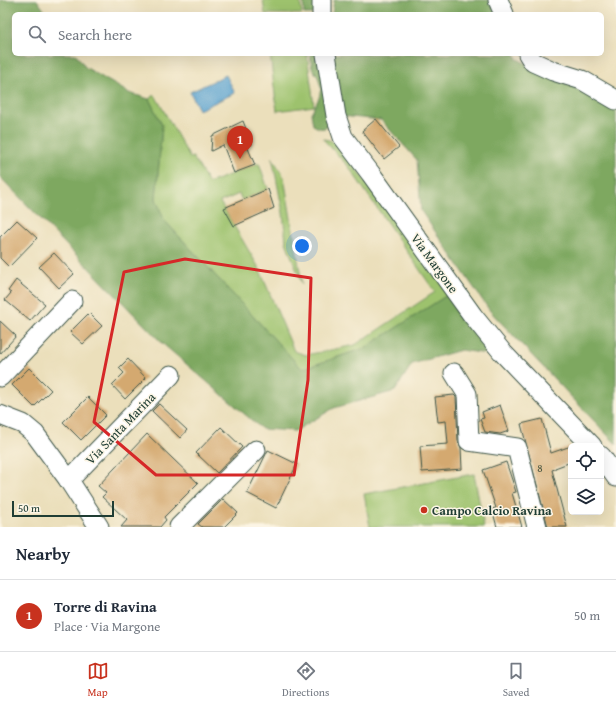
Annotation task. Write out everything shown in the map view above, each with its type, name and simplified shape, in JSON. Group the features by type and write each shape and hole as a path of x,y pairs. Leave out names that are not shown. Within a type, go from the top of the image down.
{"street":[{"path":"322,0 322,12"},
{"path":"498,0 503,12"},
{"name":"Via Margone","path":"326,56 336,116 343,137 372,174 473,316 503,352 589,443"},
{"path":"529,56 533,62 553,71 582,80 616,100"},
{"path":"0,377 72,301"},
{"path":"454,373 467,394 469,441 517,448 537,527"},
{"name":"Via Santa Marina","path":"68,479 171,375"},
{"path":"0,415 23,424 34,434 68,479 99,527"},
{"path":"179,527 256,450"},
{"path":"604,460 616,477"}],"highlighted area":[{"path":"185,259 311,278 308,380 294,475 156,475 94,422 124,272"}],"green space":[{"path":"0,0 37,0 46,12 12,12 12,56 77,56 85,67 129,93 149,99 162,125 156,199 164,220 302,369 365,348 452,292 500,356 461,350 412,364 395,391 334,408 295,431 262,429 163,344 0,177"},
{"path":"263,0 300,0 302,12 265,12"},
{"path":"303,0 315,0 316,12 304,12"},
{"path":"334,0 489,0 495,12 332,12"},
{"path":"270,56 307,56 314,106 277,111"},
{"path":"310,56 322,56 332,122 325,128 318,128 313,125 311,113 319,98 321,88 318,77 312,68"},
{"path":"331,56 516,56 517,59 616,108 616,444 490,311 421,211 417,160 381,120 341,116"},
{"path":"155,95 190,158 193,157 209,183 259,163 268,189 242,200 239,194 220,202 259,268 294,351 306,355 355,345 435,292 348,166 323,139 336,143 452,292 365,348 302,369 164,220 156,199 162,125 149,99"},
{"path":"272,157 284,177 302,284 286,242 283,213"},
{"name":"Campo Calcio Ravina","path":"474,474 484,527 370,527 364,494"}],"water":[{"path":"226,75 235,93 199,110 190,92"}],"building":[{"path":"376,119 399,147 384,159 362,131"},
{"path":"243,121 252,144 247,146 255,165 234,173 223,145 211,151 212,136"},
{"path":"268,189 274,208 234,226 224,208"},
{"path":"17,220 37,238 9,267 0,258 0,237"},
{"path":"54,253 74,274 59,288 39,267"},
{"path":"16,280 45,304 30,321 5,300 11,293 8,291"},
{"path":"89,313 102,326 83,344 70,332"},
{"path":"0,321 16,336 0,354"},
{"path":"128,359 146,378 125,399 112,385 124,373 119,368"},
{"path":"29,368 51,390 34,407 12,385"},
{"path":"454,395 456,397 458,441 461,448 462,469 422,472 420,446 448,444 446,421 438,422 435,397"},
{"path":"88,397 106,415 81,440 63,422"},
{"path":"159,404 187,430 180,438 152,411"},
{"path":"500,405 509,431 500,434 485,432 480,419 484,418 482,412"},
{"path":"542,419 551,453 568,447 568,463 552,470 567,527 548,527 521,424"},
{"path":"221,427 242,447 217,473 196,453"},
{"path":"147,434 198,483 164,517 166,520 160,527 121,527 127,520 102,497 106,493 98,486"},
{"path":"268,450 297,464 276,508 247,493"},
{"path":"506,462 516,492 512,493 522,527 497,527 492,509 496,508 483,470"},
{"path":"223,499 238,513 224,527 202,527 198,524"}],"place":[{"name":"Torre di Ravina","path":"240,159"},
{"name":"Campo Calcio Ravina","path":"424,510"}]}
